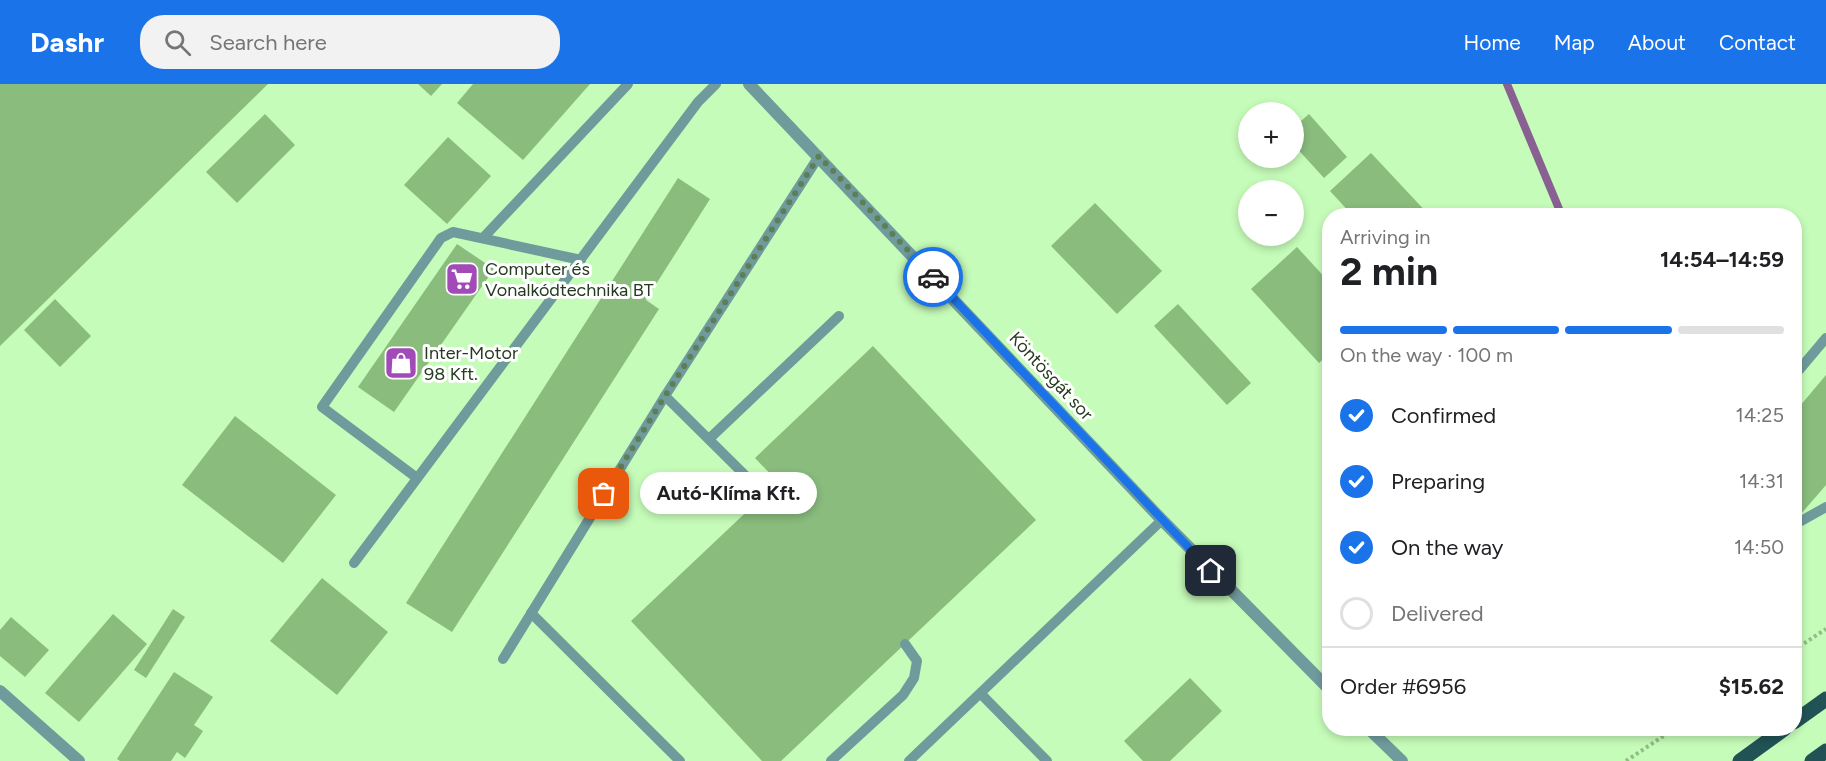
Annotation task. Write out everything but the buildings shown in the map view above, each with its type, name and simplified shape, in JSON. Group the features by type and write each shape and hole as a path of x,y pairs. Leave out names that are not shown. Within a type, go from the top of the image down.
{"main road":[{"path":"1802,716 1826,699"},
{"path":"1740,761 1774,736"},
{"path":"1812,761 1826,751"}],"street":[{"name":"Köntösgát sor","path":"749,84 1162,520 1322,682"},
{"path":"0,690 79,761"},
{"path":"1376,736 1402,761"}],"lane":[{"path":"483,238 627,84"},
{"path":"354,563 698,102 716,84"},
{"path":"503,659 665,396 819,156"},
{"path":"417,478 322,408 441,238 453,232 581,260"},
{"path":"709,439 839,316"},
{"path":"1802,366 1826,338"},
{"path":"665,396 765,495"},
{"path":"1802,520 1826,507"},
{"path":"909,761 1162,520"},
{"path":"531,613 680,761"},
{"path":"831,761 903,694 914,678 917,661 905,644"},
{"path":"981,694 1047,761"}],"path":[{"path":"1802,645 1826,629"},
{"path":"1626,761 1664,736"}],"waterway":[{"path":"1507,84 1559,208"}],"way so far":[{"path":"604,494 819,156 933,277"}],"place":[{"name":"Computer és Vonalkódtechnika BT","path":"462,279"},
{"name":"Inter-Motor 98 Kft.","path":"401,363"},
{"name":"Autó-Klíma Kft.","path":"604,494"}],"route":[{"path":"933,277 1211,571"}]}
